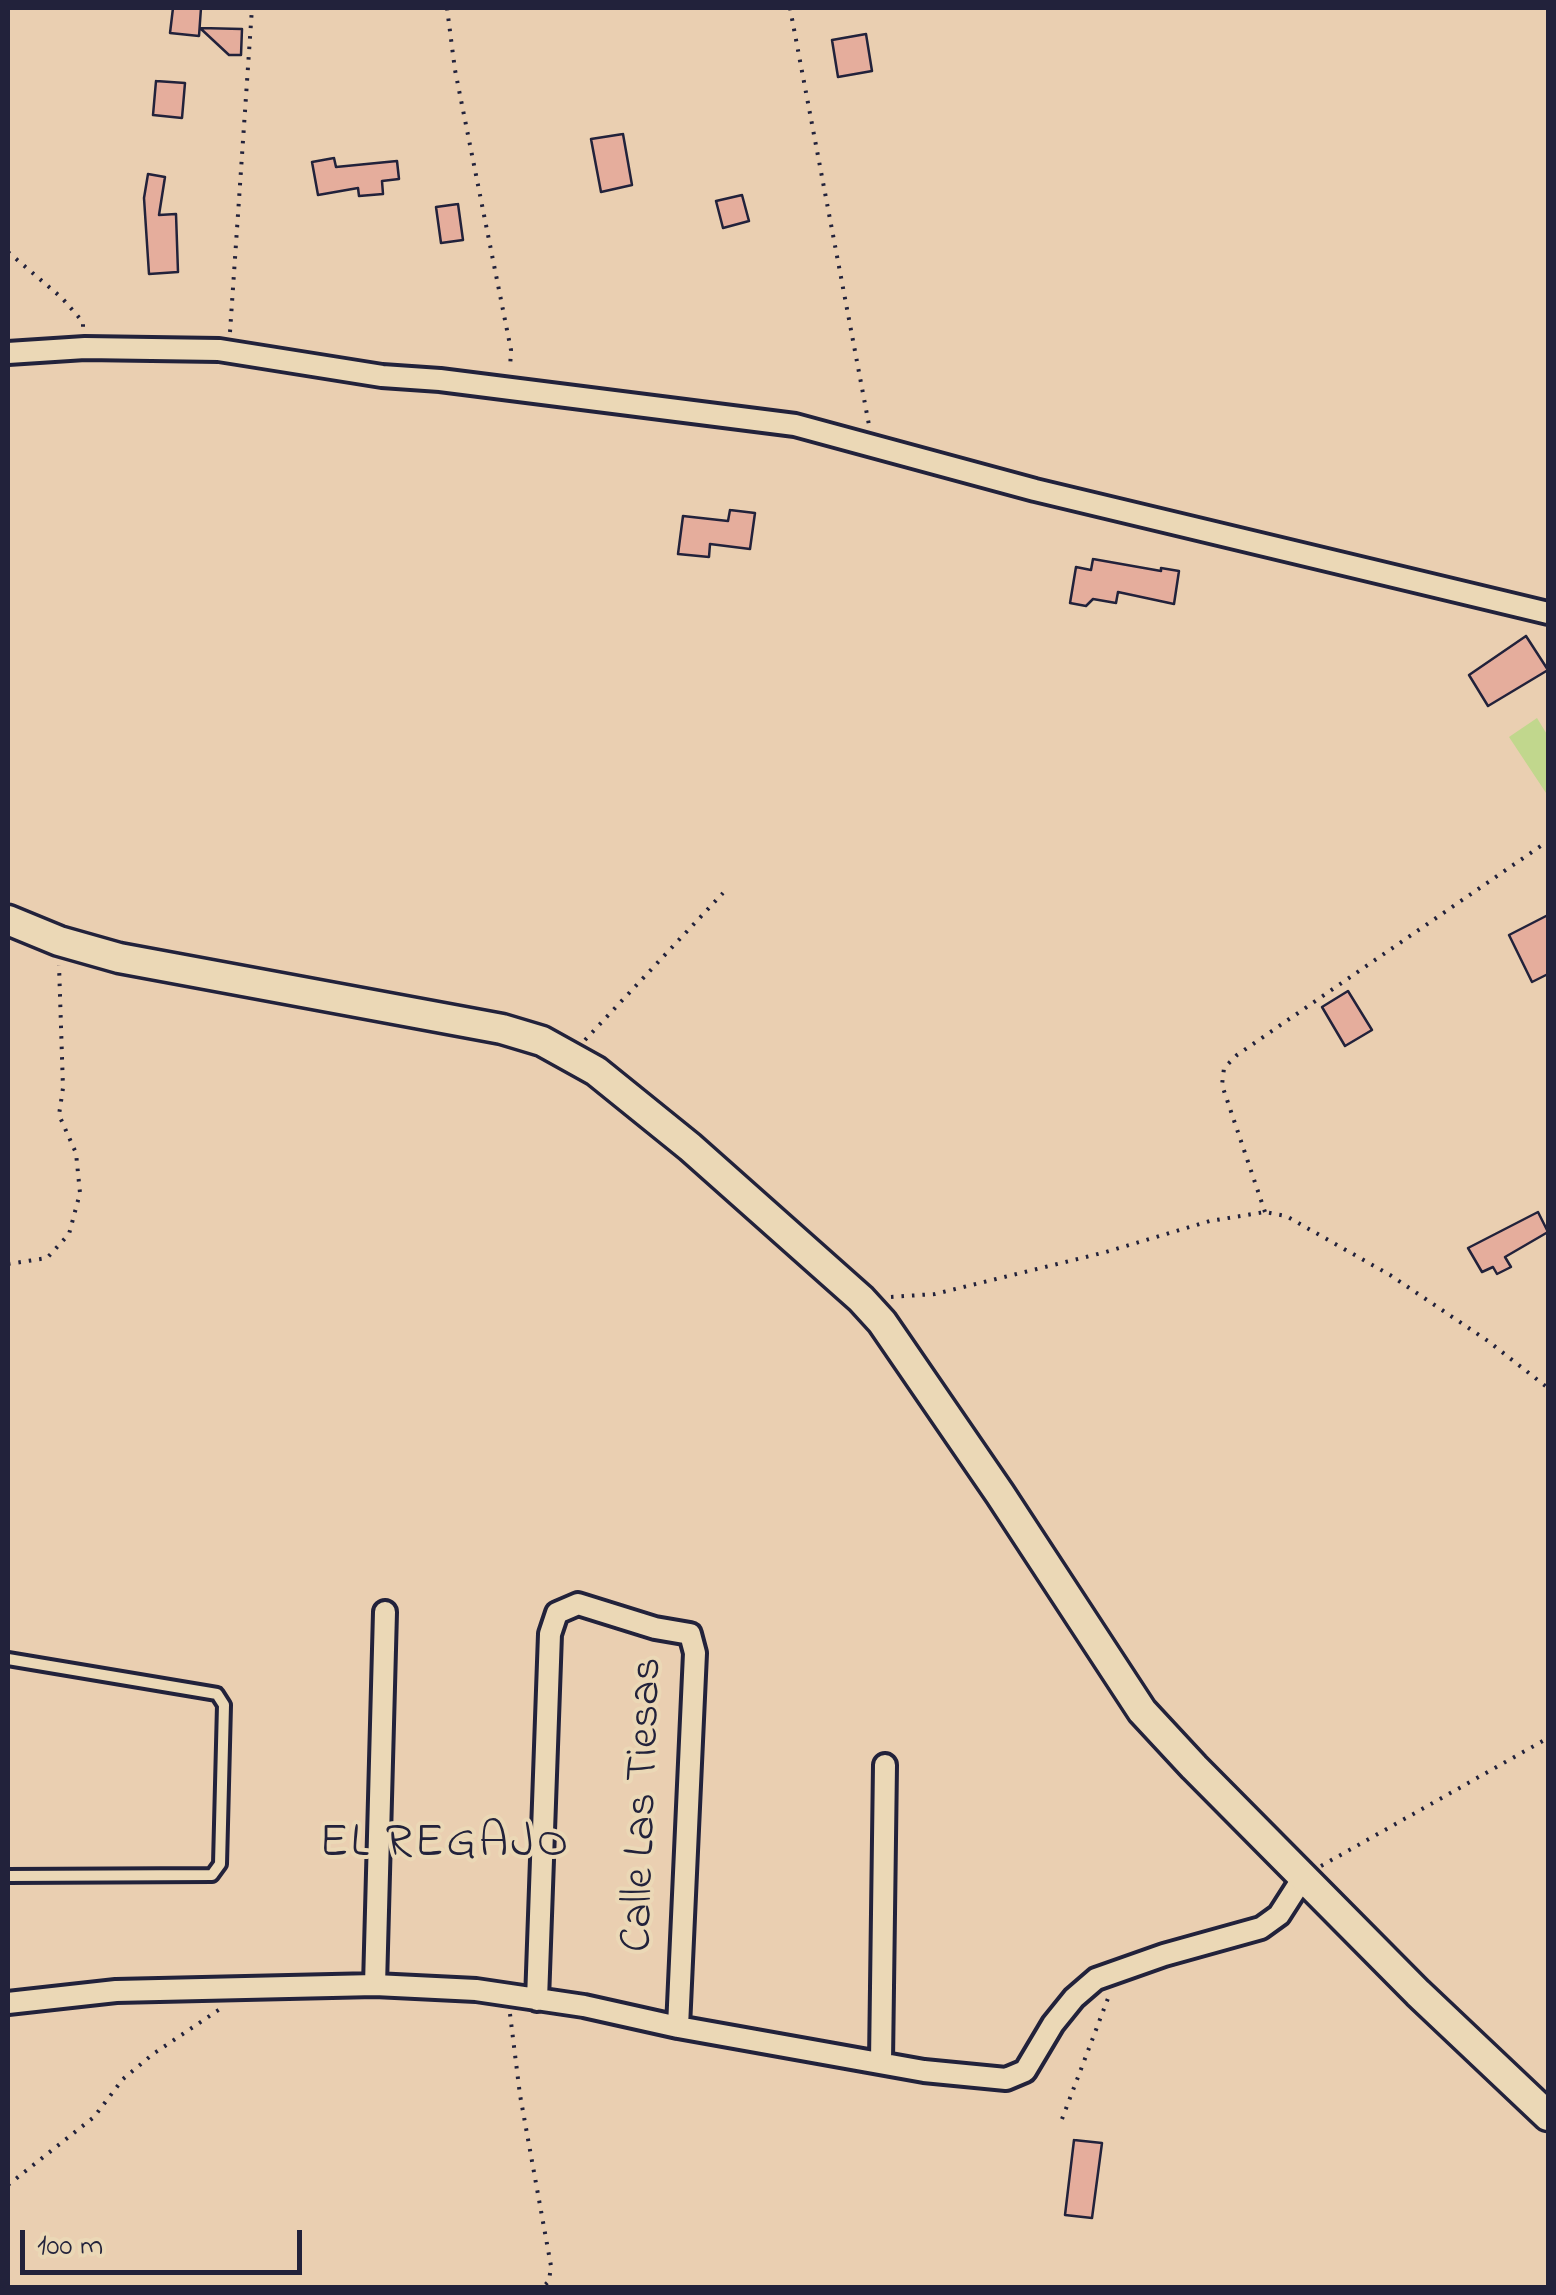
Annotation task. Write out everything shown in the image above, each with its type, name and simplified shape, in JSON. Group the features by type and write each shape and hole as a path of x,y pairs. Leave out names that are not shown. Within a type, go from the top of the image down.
{"street":[{"path":"8,352 85,348 229,352 382,376 795,425 1035,490 1548,612"},
{"path":"8,920 120,958 502,1029 572,1055 690,1148 861,1299 882,1322 1000,1494 1142,1711 1418,1993 1548,2116"},
{"name":"Calle Las Tiesas","path":"537,2000 550,1634 556,1613 578,1604 655,1628 690,1634 695,1653 678,2026"},
{"path":"375,1985 385,1612"},
{"path":"881,2062 885,1765"},
{"name":"Calle Las Tiesas","path":"8,2003 116,1992 375,1985 476,1990 584,2006 954,2075 1006,2079 1025,2070 1053,2024 1085,1987 1119,1970 1261,1928 1279,1915 1304,1876"}],"lane":[{"path":"8,1658 217,1694 224,1705 220,1864 212,1875 8,1876"}],"path":[{"path":"229,352 252,8"},
{"path":"447,8 454,70 511,350 504,388"},
{"path":"790,8 873,446"},
{"path":"8,252 62,298 83,322 85,348"},
{"path":"1265,1212 1222,1085 1224,1068 1237,1055 1548,841"},
{"path":"572,1055 722,893"},
{"path":"8,1264 48,1258 69,1234 80,1193 76,1154 59,1115 63,1088 59,940"},
{"path":"861,1299 935,1294 1106,1252 1210,1221 1265,1212 1286,1216 1390,1275 1488,1341 1548,1388"},
{"path":"1304,1876 1548,1738"},
{"path":"1062,2119 1119,1970"},
{"path":"8,2185 94,2117 138,2066 217,2012 241,1990"},
{"path":"511,1995 512,2045 551,2266 549,2281 542,2288"}],"green space":[{"path":"1537,718 1548,736 1548,796 1509,737"}],"building":[{"path":"173,8 201,8 199,36 170,33"},
{"path":"200,28 242,29 241,55 229,55"},
{"path":"866,34 872,71 838,77 832,40"},
{"path":"156,81 185,83 182,118 153,115"},
{"path":"623,134 632,185 601,192 591,139"},
{"path":"334,158 336,167 397,161 399,179 382,181 383,194 359,196 358,188 318,195 312,162"},
{"path":"148,174 165,177 159,215 176,214 178,272 149,274 144,198"},
{"path":"742,195 749,221 723,228 716,201"},
{"path":"458,204 463,240 441,243 436,207"},
{"path":"730,510 755,513 750,549 710,544 709,557 678,554 683,516 728,521"},
{"path":"1093,559 1179,571 1174,604 1118,592 1116,603 1093,599 1086,606 1070,603 1076,567 1091,570"},
{"path":"1526,636 1548,670 1488,706 1469,675"},
{"path":"1548,915 1548,974 1532,982 1509,935"},
{"path":"1348,991 1372,1030 1345,1046 1322,1007"},
{"path":"1538,1212 1548,1232 1505,1257 1511,1267 1497,1274 1493,1267 1482,1272 1468,1248"},
{"path":"1074,2140 1102,2143 1092,2218 1065,2215"}],"district":[{"name":"EL REGAJO","path":"445,1847"}]}
